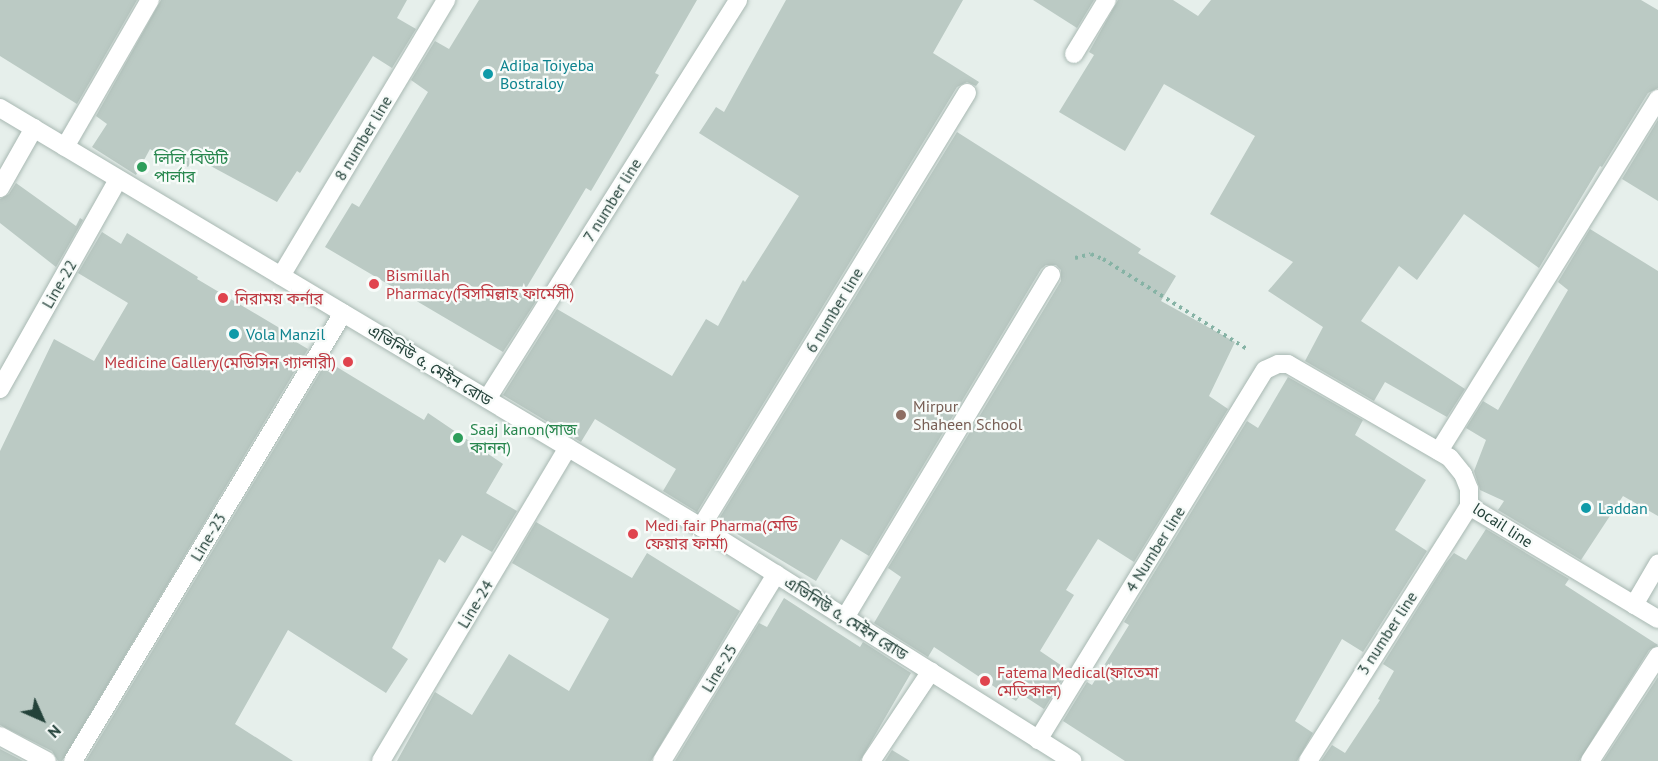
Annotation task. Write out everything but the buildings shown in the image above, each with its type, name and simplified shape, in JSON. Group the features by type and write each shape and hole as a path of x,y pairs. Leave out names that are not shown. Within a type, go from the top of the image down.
{"street":[{"path":"65,147 150,0"},
{"name":"8 number line","path":"281,276 446,0"},
{"name":"7 number line","path":"487,399 738,0"},
{"path":"1074,54 1107,0"},
{"name":"6 number line","path":"701,527 967,93"},
{"path":"1439,451 1658,99"},
{"name":"এভিনিউ ৫, মেইন রোড","path":"0,108 701,527 846,616 1066,760"},
{"path":"0,188 34,128"},
{"name":"Line-22","path":"0,389 118,180"},
{"path":"846,616 1051,275"},
{"name":"Line-23","path":"73,761 343,313"},
{"name":"locail line","path":"1275,365 1288,364 1450,458 1463,474 1469,489 1469,506 1658,619"},
{"name":"4 Number line","path":"1038,740 1265,370 1275,365"},
{"name":"Line-24","path":"381,761 568,447"},
{"name":"3 number line","path":"1308,761 1469,506"},
{"path":"1634,605 1658,564"},
{"name":"Line-25","path":"662,761 776,574"},
{"path":"1590,761 1658,656"},
{"path":"871,761 931,671"},
{"path":"0,736 47,761"}],"path":[{"path":"1051,275 1080,256 1091,254 1103,259 1275,365"}],"place":[{"name":"Adiba Toiyeba Bostraloy","path":"488,74"},
{"name":"লিলি বিউটি পার্লার","path":"142,167"},
{"name":"Bismillah Pharmacy(বিসমিল্লাহ ফার্মেসী)","path":"374,284"},
{"name":"নিরাময় কর্নার","path":"223,298"},
{"name":"Vola Manzil","path":"234,334"},
{"name":"Medicine Gallery(মেডিসিন গ্যালারী)","path":"348,362"},
{"name":"Mirpur Shaheen School","path":"901,415"},
{"name":"Saaj kanon(সাজ কানন)","path":"458,438"},
{"name":"Laddan","path":"1586,508"},
{"name":"Medi fair Pharma(মেডি ফেয়ার ফার্মা)","path":"633,534"},
{"name":"Fatema Medical(ফাতেমা মেডিকাল)","path":"985,681"}]}
